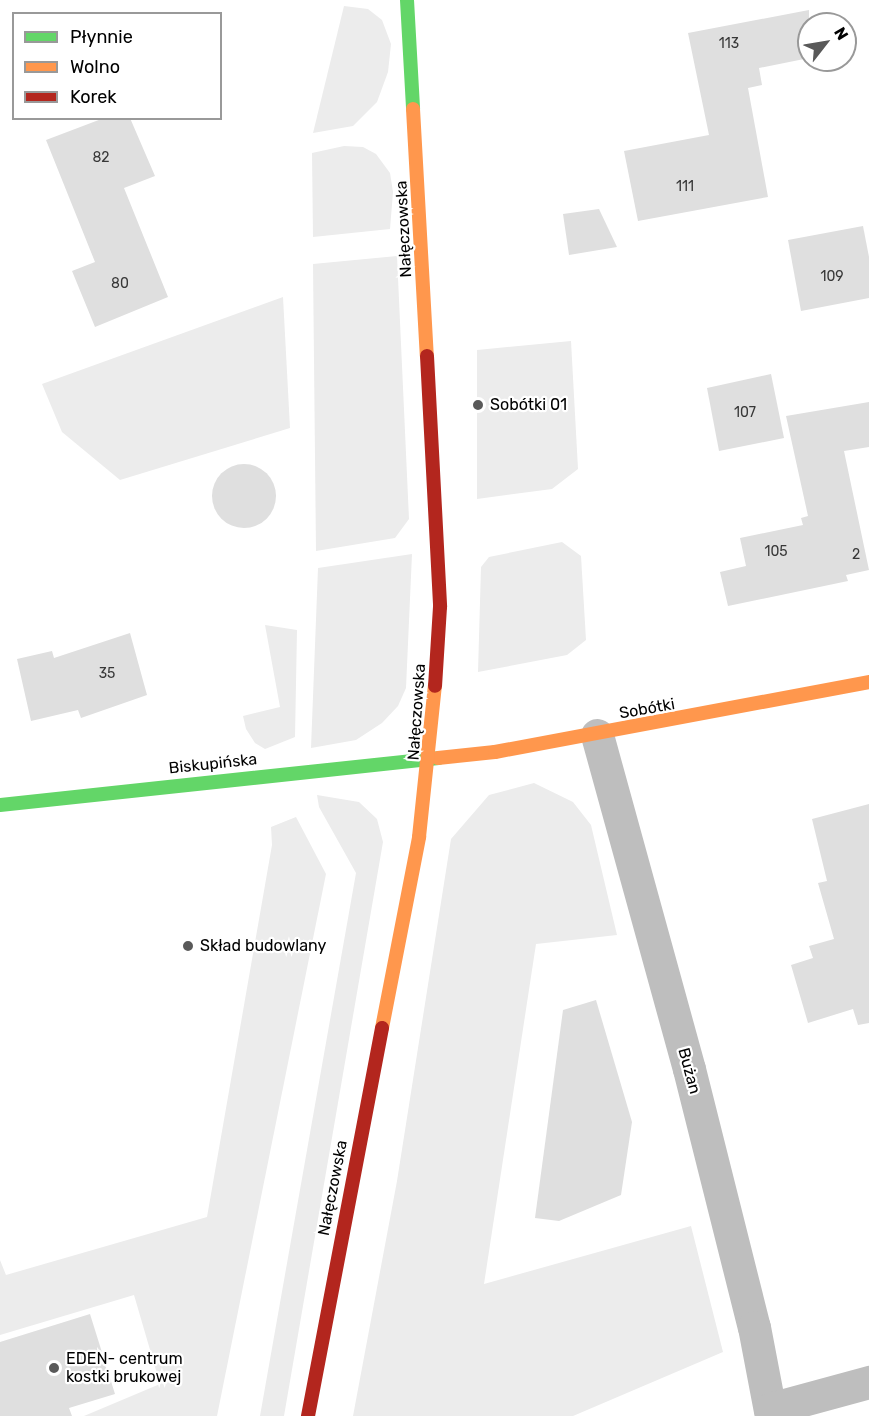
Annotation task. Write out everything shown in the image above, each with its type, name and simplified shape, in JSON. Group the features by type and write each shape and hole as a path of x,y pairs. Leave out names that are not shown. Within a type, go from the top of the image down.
{"main road":[{"name":"Nałęczowska","path":"308,1416 430,760 440,607 407,0"},
{"name":"Sobótki","path":"430,760 597,735 869,682"},
{"name":"Biskupińska","path":"0,805 430,760"}],"street":[{"name":"Bużan","path":"597,735 689,1070 754,1327 770,1412 869,1382"}],"shaded area":[{"path":"344,6 368,9 382,20 391,44 388,72 377,102 353,126 313,133"},
{"path":"344,146 363,147 376,154 390,173 393,192 390,229 313,237 312,153"},
{"path":"397,256 409,519 395,538 316,551 313,264"},
{"path":"283,297 290,428 120,480 62,432 42,384"},
{"path":"571,341 578,469 552,489 477,499 477,350"},
{"path":"562,542 581,556 586,640 567,655 478,672 481,567 489,557"},
{"path":"412,554 406,688 398,706 382,723 356,740 311,748 318,568"},
{"path":"265,625 297,630 295,737 265,749 255,743 246,729 243,716 280,707"},
{"path":"534,783 573,802 591,825 617,935 536,944 484,1284 691,1226 723,1352 573,1416 353,1416 397,1181 451,839 489,795"},
{"path":"317,795 359,802 377,819 383,842 284,1416 260,1416 356,873 319,807"},
{"path":"296,817 326,874 217,1416 84,1416 160,1384 134,1295 0,1335 0,1260 6,1275 207,1217 272,845 271,827"}],"building":[{"path":"797,12 797,60 759,68 762,85 748,88 768,197 638,221 624,151 709,135 688,33"},
{"path":"99,120 131,120 155,176 124,188 168,297 95,327 72,271 95,262 46,140"},
{"path":"599,209 617,247 569,255 563,214"},
{"path":"863,226 869,257 869,298 801,311 788,240"},
{"path":"771,374 784,438 719,451 707,388"},
{"path":"869,402 869,447 844,451 869,570 846,575 848,581 728,606 720,572 746,566 740,538 803,525 801,518 808,516 786,416"},
{"path":"244,464 267,473 276,496 267,519 244,528 221,519 212,496 221,473"},
{"path":"130,633 147,695 81,718 78,710 31,721 17,659 52,651 54,658"},
{"path":"869,804 869,1023 858,1025 853,1009 808,1023 791,965 813,958 809,946 834,939 818,883 827,881 812,819"},
{"path":"596,1000 632,1122 621,1195 559,1221 535,1218 563,1010"},
{"name":"EDEN- centrum kostki brukowej","path":"90,1314 115,1394 69,1408 72,1416 0,1416 0,1342"}],"traffic: fast":[{"path":"407,0 413,109"},
{"path":"0,805 438,758"}],"traffic: slow":[{"path":"413,109 427,356"},
{"path":"438,758 495,752 869,682"},
{"path":"382,1028 419,837 435,686"}],"traffic: jam":[{"path":"427,356 440,607 435,686"},
{"path":"308,1416 382,1028"}],"place":[{"name":"Sobótki 01","path":"478,405"},
{"name":"Skład budowlany","path":"188,946"},
{"name":"EDEN- centrum kostki brukowej","path":"54,1368"}]}
